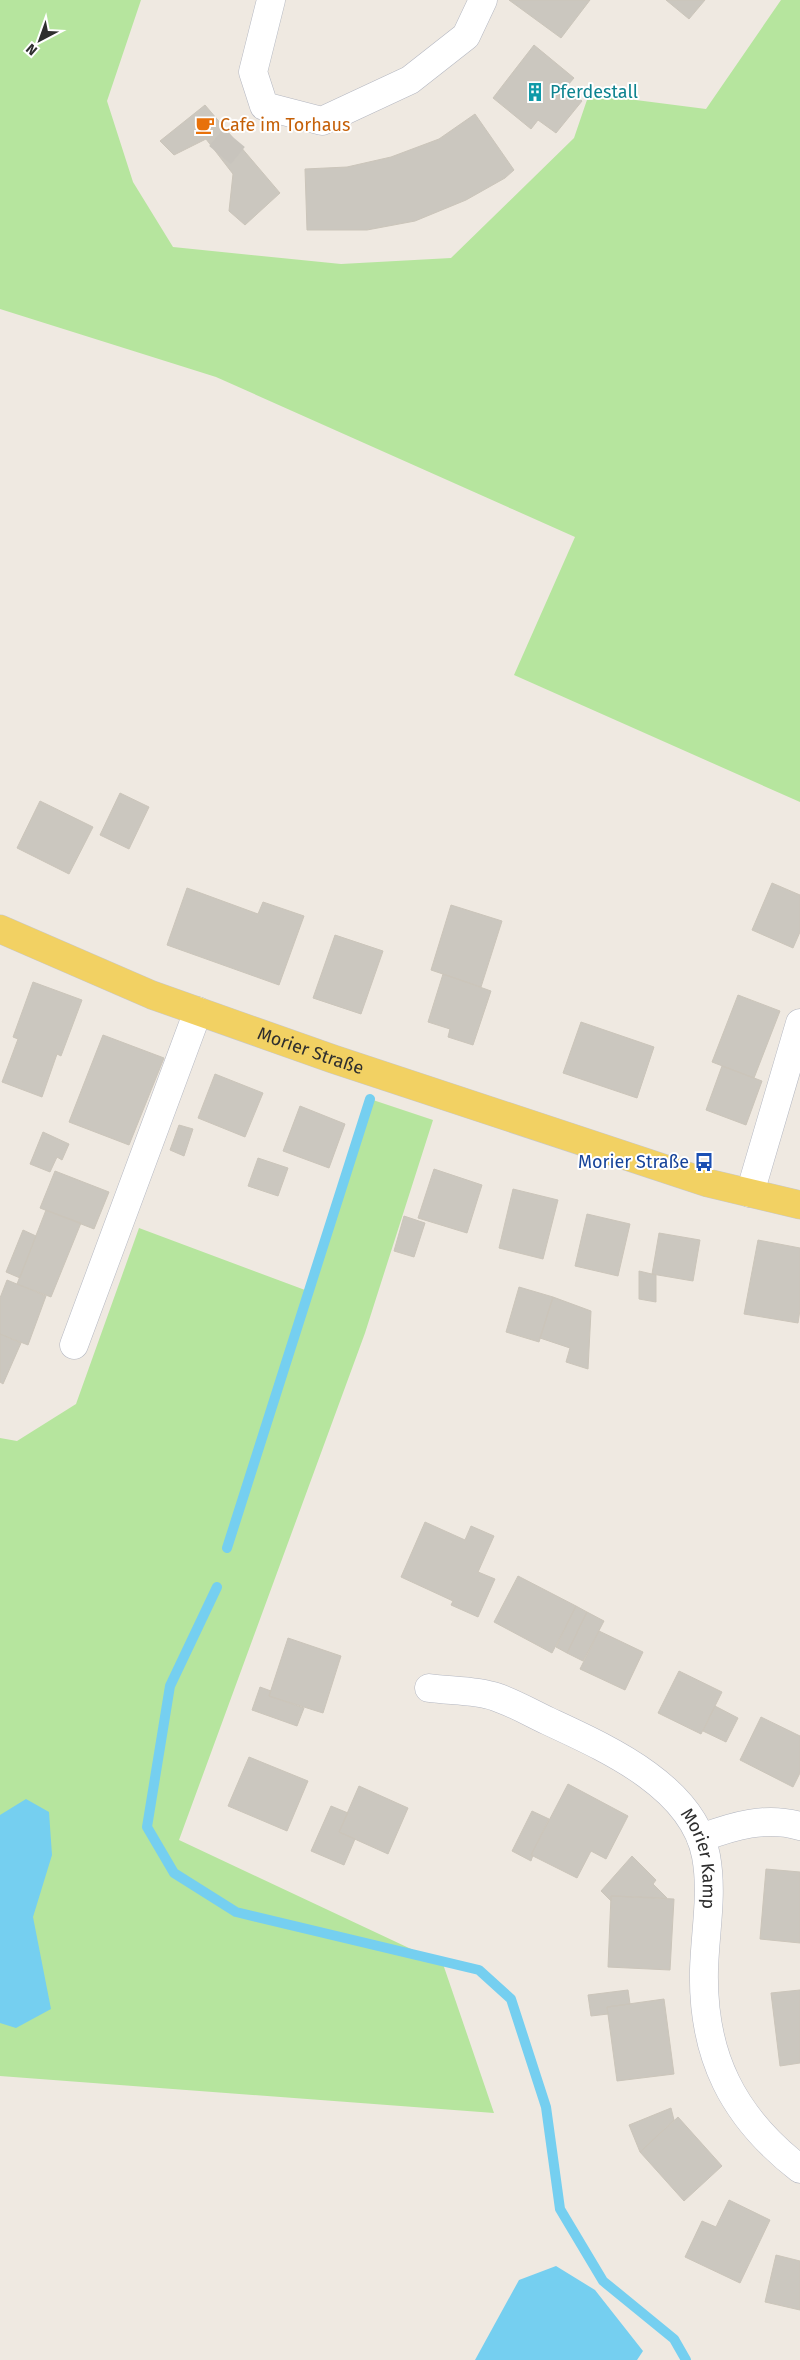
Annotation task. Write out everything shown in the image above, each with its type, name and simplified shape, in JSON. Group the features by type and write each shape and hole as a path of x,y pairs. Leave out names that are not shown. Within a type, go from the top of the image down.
{"main road":[{"name":"Morier Straße","path":"3,936 152,995 333,1058 708,1183 800,1205"}],"street":[{"path":"271,0 253,72 264,106 322,121 410,80 466,36 483,0"},
{"path":"74,1345 198,1010"},
{"path":"750,1194 800,1022"},
{"name":"Morier Kamp","path":"429,1688 496,1696 618,1757 659,1785 691,1819 701,1838 709,1875 704,1970 712,2048 731,2093 744,2112 760,2134 800,2169"},
{"path":"701,1838 732,1826 762,1822 780,1822 800,1826"}],"green space":[{"path":"0,0 141,0 107,101 133,182 173,247 341,264 451,258 574,138 589,94 706,109 781,0 800,0 800,802 514,675 575,537 216,377 0,309"},
{"path":"370,1099 433,1120 365,1333 179,1840 443,1964 494,2113 0,2076 0,1438 17,1441 76,1404 139,1228 305,1290"}],"water":[{"path":"26,1799 49,1812 52,1855 33,1917 51,2009 16,2028 0,2023 0,1815"},
{"path":"556,2266 595,2290 643,2351 637,2360 475,2360 519,2280"}],"building":[{"path":"509,0 590,0 561,38"},
{"path":"666,0 705,0 689,19"},
{"name":"Pferdestall","path":"534,45 574,78 567,86 582,101 556,133 538,120 531,129 493,98"},
{"path":"205,105 280,193 245,225 229,211 233,174 206,139 174,155 160,141"},
{"path":"475,114 514,170 505,178 466,200 415,221 367,230 307,230 305,169 347,167 391,157 439,139"},
{"path":"120,793 149,807 129,849 100,835"},
{"path":"40,801 93,827 69,874 17,848"},
{"path":"772,883 800,895 800,932 793,948 752,930"},
{"path":"187,888 258,914 263,902 304,916 279,985 167,945"},
{"path":"451,905 502,921 481,987 431,970"},
{"path":"335,935 383,951 361,1014 313,998"},
{"path":"443,974 491,991 473,1045 448,1037 450,1029 428,1022"},
{"path":"33,982 82,1000 61,1056 57,1054 42,1097 2,1082 18,1039 13,1037"},
{"path":"738,995 780,1011 754,1078 712,1062"},
{"path":"581,1022 654,1047 637,1098 563,1073"},
{"path":"103,1035 164,1058 129,1145 69,1122"},
{"path":"722,1066 762,1081 746,1125 706,1110"},
{"path":"215,1074 263,1093 245,1137 198,1118"},
{"path":"300,1106 345,1124 329,1168 283,1151"},
{"path":"179,1125 193,1129 184,1156 170,1150"},
{"path":"43,1132 69,1144 62,1160 57,1157 50,1172 30,1164"},
{"path":"258,1158 288,1168 278,1196 248,1186"},
{"path":"434,1169 482,1185 467,1233 418,1218"},
{"path":"55,1171 109,1192 94,1229 40,1208"},
{"path":"513,1189 558,1200 543,1259 499,1248"},
{"path":"46,1210 81,1223 51,1297 17,1284"},
{"path":"587,1214 630,1224 618,1276 575,1266"},
{"path":"404,1216 425,1223 414,1257 394,1251"},
{"path":"23,1230 36,1236 20,1278 6,1272"},
{"path":"659,1233 700,1240 693,1281 652,1274"},
{"path":"758,1240 800,1248 800,1310 798,1323 744,1314"},
{"path":"639,1271 656,1275 656,1302 639,1299"},
{"path":"7,1280 46,1296 28,1345 0,1334 0,1298"},
{"path":"519,1287 553,1297 539,1342 506,1332"},
{"path":"553,1297 591,1311 588,1369 566,1362 570,1348 540,1338"},
{"path":"0,1334 21,1343 3,1384 0,1382"},
{"path":"425,1522 465,1540 471,1526 494,1536 478,1572 495,1579 478,1617 451,1605 453,1601 401,1577"},
{"path":"518,1576 576,1606 552,1653 494,1622"},
{"path":"576,1606 587,1612 567,1653 556,1647"},
{"path":"587,1612 604,1621 583,1661 567,1653"},
{"path":"599,1631 643,1652 625,1690 580,1669"},
{"path":"288,1638 341,1656 323,1713 269,1696"},
{"path":"679,1671 722,1692 701,1734 658,1713"},
{"path":"260,1687 271,1691 269,1696 304,1708 297,1726 252,1710"},
{"path":"715,1706 738,1718 726,1742 703,1731"},
{"path":"761,1717 800,1736 800,1773 793,1787 740,1760"},
{"path":"249,1757 308,1781 287,1831 228,1806"},
{"path":"568,1784 628,1816 606,1859 591,1851 577,1878 531,1855"},
{"path":"359,1786 408,1808 388,1854 339,1832"},
{"path":"331,1806 348,1813 339,1832 355,1839 344,1865 311,1851"},
{"path":"532,1811 549,1819 531,1855 533,1855 531,1861 512,1851"},
{"path":"632,1856 656,1880 653,1884 667,1898 611,1896 611,1901 601,1891"},
{"path":"766,1869 800,1872 800,1943 760,1939"},
{"path":"611,1896 674,1899 670,1970 608,1967"},
{"path":"628,1990 630,2004 607,2007 608,2014 591,2016 588,1995"},
{"path":"800,1990 800,2063 780,2066 771,1993"},
{"path":"664,1999 674,2074 617,2081 607,2007"},
{"path":"671,2108 674,2120 640,2152 629,2125"},
{"path":"678,2117 722,2166 684,2201 640,2152"},
{"path":"729,2200 770,2220 740,2283 685,2257 702,2221 716,2227"},
{"path":"776,2255 800,2261 800,2310 765,2302"}],"waterway":[{"path":"227,1548 370,1099"},
{"path":"217,1587 170,1686 147,1827 174,1873 236,1912 479,1970 511,1999 546,2107 560,2209 603,2281 674,2339 686,2360"}],"tunnel":[{"path":"220,155 234,138"}],"place":[{"name":"Pferdestall","path":"535,92"},
{"name":"Cafe im Torhaus","path":"205,125"},
{"name":"Morier Straße","path":"704,1162"}]}
